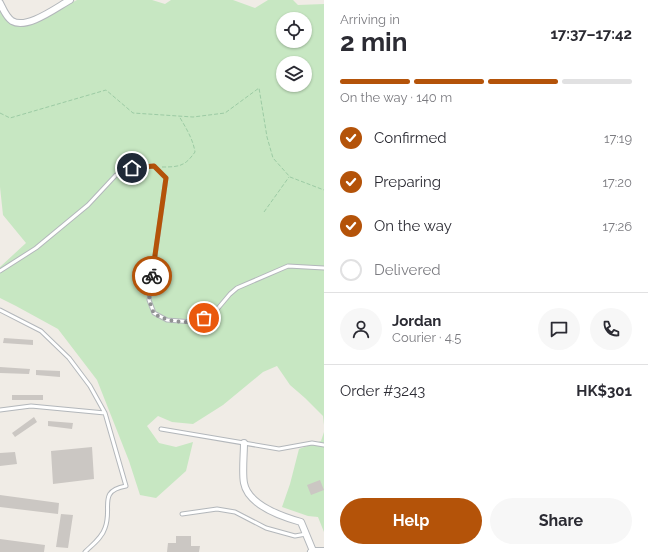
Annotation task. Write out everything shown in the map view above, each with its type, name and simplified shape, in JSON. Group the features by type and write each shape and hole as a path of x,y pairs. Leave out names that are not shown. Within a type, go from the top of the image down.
{"street":[{"path":"0,3 10,20 15,23 24,24 70,0"},
{"path":"244,443 244,484 252,498 270,511 301,522 312,551 324,551"}],"lane":[{"path":"0,271 36,248 88,205 116,175 132,168 154,166 166,178 149,300 154,314 167,320 193,322 214,313 237,288 288,266 324,268"},
{"path":"0,310 40,331 69,358 90,386 105,413 126,486 116,488 110,493 106,527 102,535 85,552"},
{"path":"0,410 31,406 105,413"},
{"path":"161,429 279,449 312,443 324,445"},
{"path":"182,514 217,508 235,512 266,528 296,536 306,534"}],"path":[{"path":"0,113 10,118 106,90 133,114 193,117 226,113 259,88 267,137 273,158 290,176 324,190"},
{"path":"154,166 177,167 188,162 195,152 193,140 188,134 179,116"},
{"path":"264,212 290,176"}],"green space":[{"path":"77,0 152,0 165,4 171,0 233,0 255,8 268,0 293,0 298,5 324,4 324,425 323,416 290,385 277,366 263,372 223,405 193,424 172,422 158,416 147,426 159,443 176,447 193,442 186,471 156,498 140,495 129,461 97,380 58,329 0,298 0,267 26,243 3,215 0,187 0,9 5,18 28,25"},
{"path":"324,432 324,532 318,517 308,516 282,507 290,484 299,449 321,441"}],"building":[{"path":"4,338 33,340 33,345 3,343"},
{"path":"0,367 30,369 29,374 0,373"},
{"path":"36,370 60,371 60,377 36,375"},
{"path":"12,395 43,395 43,400 12,400"},
{"path":"34,417 37,422 15,437 12,433"},
{"path":"48,421 73,423 72,429 48,426"},
{"path":"92,447 94,479 53,484 51,451"},
{"path":"15,452 17,464 0,466 0,453"},
{"path":"320,480 324,490 311,495 307,485"},
{"path":"0,495 59,503 58,514 0,507"},
{"path":"61,514 73,515 68,548 56,547"},
{"path":"176,536 191,536 191,546 200,546 199,552 167,552 168,543 176,543"},
{"path":"0,539 45,545 44,552 0,552"}],"way so far":[{"path":"152,276 149,300 154,314 167,320 193,322 204,318"}],"route":[{"path":"132,168 154,166 166,178 152,276"}]}
